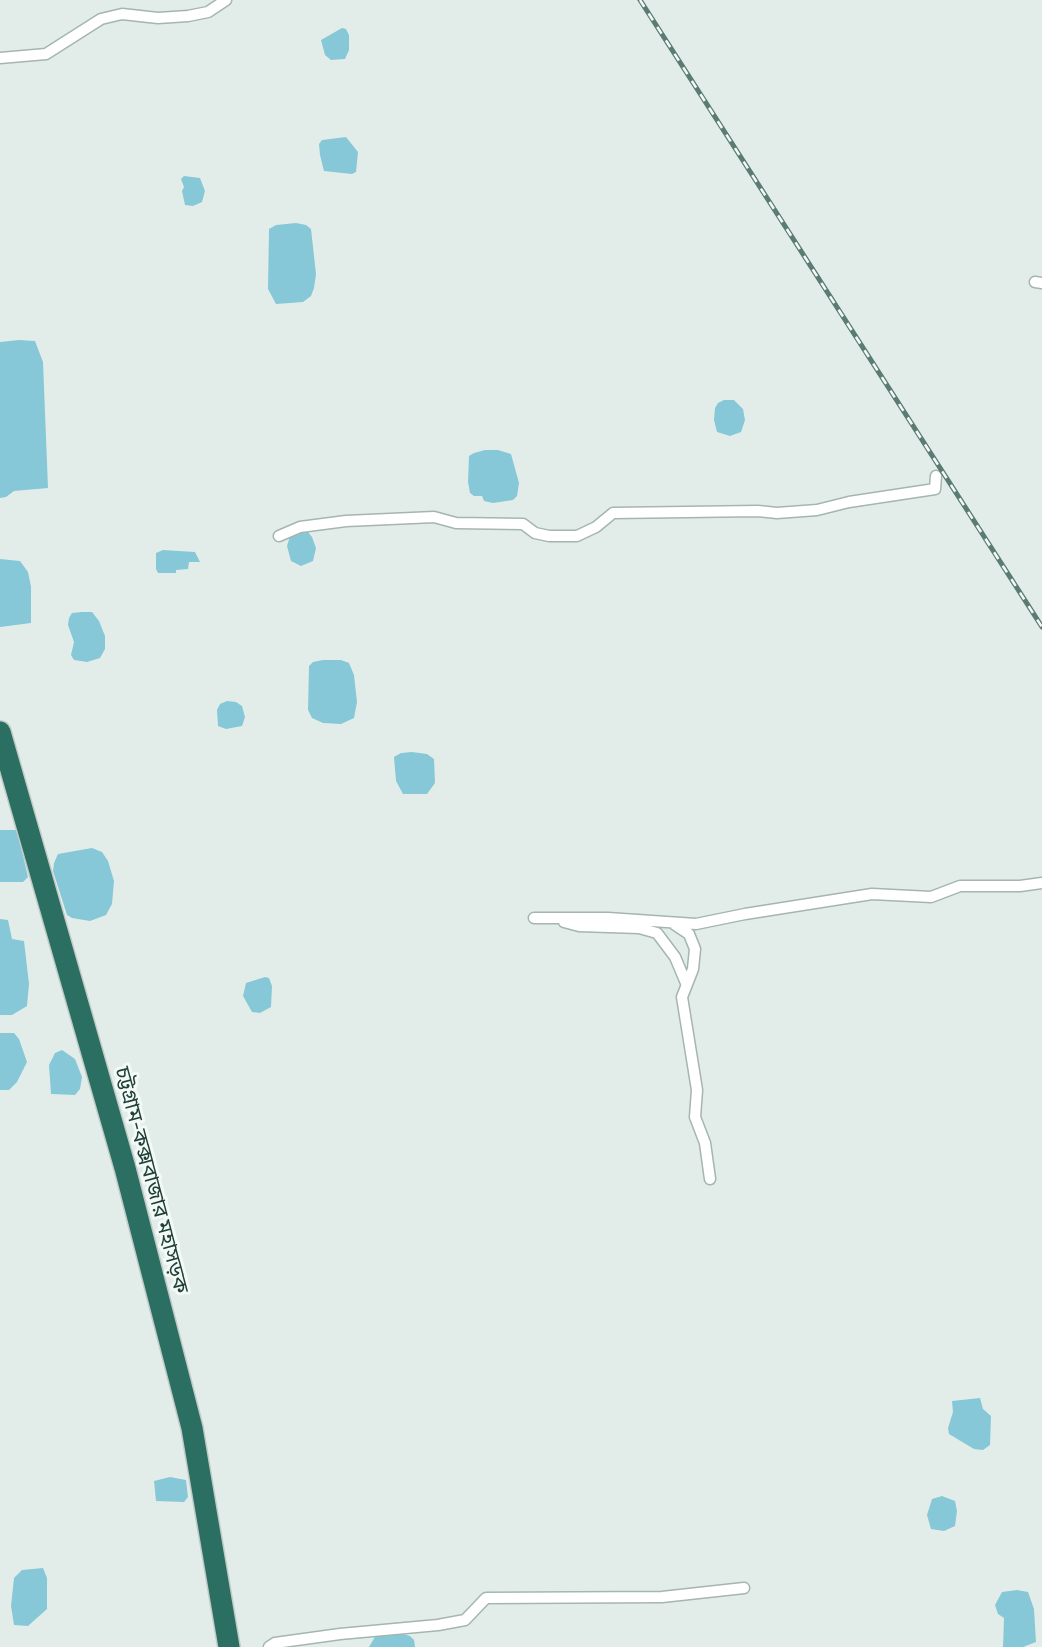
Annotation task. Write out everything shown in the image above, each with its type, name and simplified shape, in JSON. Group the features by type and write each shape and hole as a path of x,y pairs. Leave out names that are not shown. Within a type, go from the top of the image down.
{"highway":[{"name":"চট্টগ্রাম-কক্সবাজার মহাসড়ক","path":"0,732 125,1168 192,1428 229,1647"}],"street":[{"path":"0,58 46,54 101,19 122,14 158,18 188,16 208,12 226,0"},
{"path":"279,536 300,527 346,521 434,517 456,523 523,524 535,533 577,536 596,527 613,513 777,513 817,510 849,502 935,489 936,476"},
{"path":"534,918 608,918 696,924 872,894 930,897 960,886 1020,886 1042,883"},
{"path":"548,918 579,926 639,928 657,933 675,957 686,982"},
{"path":"674,924 689,934 695,949 693,969 682,996 697,1090 695,1116 705,1143 710,1179"},
{"path":"269,1647 275,1643 340,1634 465,1620 486,1598 662,1597 744,1588"}],"water":[{"path":"342,28 346,29 349,35 349,50 345,59 331,60 325,55 321,40"},
{"path":"346,137 358,152 356,172 352,174 324,171 319,144 322,140"},
{"path":"184,176 200,178 205,191 202,202 193,206 185,205 181,179"},
{"path":"296,223 311,229 316,274 314,288 311,296 303,302 276,304 268,289 269,229 276,225"},
{"path":"35,341 43,362 48,488 14,491 0,498 0,342"},
{"path":"724,400 734,400 743,409 745,420 741,432 730,436 717,432 714,420 715,408"},
{"path":"485,450 511,454 519,483 517,496 513,500 493,503 470,493 469,456"},
{"path":"298,531 308,532 316,548 313,561 301,566 291,561 287,546 290,536"},
{"path":"163,550 195,552 200,562 189,562 188,569 176,570 176,573 158,573 156,553"},
{"path":"0,559 20,561 28,572 31,587 31,623 0,627"},
{"path":"92,612 105,636 105,649 100,658 87,662 74,660 71,655 74,642 68,625 69,618 72,613"},
{"path":"323,660 349,663 354,675 357,702 354,718 341,724 323,723 312,718 308,710 309,666 313,662"},
{"path":"227,701 242,706 245,717 242,726 226,729 218,726 217,710 220,704"},
{"path":"412,752 427,754 434,759 435,783 427,794 403,794 396,781 394,757"},
{"path":"0,830 17,830 28,877 23,882 0,882"},
{"path":"92,848 102,852 108,861 114,881 112,904 106,915 90,921 67,915 53,871 58,854"},
{"path":"0,919 8,920 12,939 24,941 29,984 27,1006 12,1015 0,1015"},
{"path":"269,978 272,986 271,1007 260,1013 252,1012 243,996 246,983"},
{"path":"0,1033 14,1033 19,1039 27,1062 17,1082 9,1090 0,1090"},
{"path":"62,1050 75,1059 82,1077 80,1089 75,1095 51,1094 49,1065 55,1053"},
{"path":"980,1398 983,1409 991,1416 990,1445 983,1450 974,1449 949,1434 948,1428 953,1412 952,1401"},
{"path":"170,1477 186,1480 188,1497 184,1502 156,1501 154,1481"},
{"path":"942,1496 955,1501 957,1511 955,1526 944,1531 931,1529 927,1515 932,1499"},
{"path":"43,1568 47,1578 47,1609 28,1626 14,1625 11,1606 14,1578 22,1570"},
{"path":"1002,1592 1028,1592 1034,1609 1036,1642 1023,1647 1003,1647 1004,1618 998,1614 995,1605"},
{"path":"399,1633 410,1636 415,1647 369,1647 376,1635"}],"railway":[{"path":"640,0 1042,627"}]}
